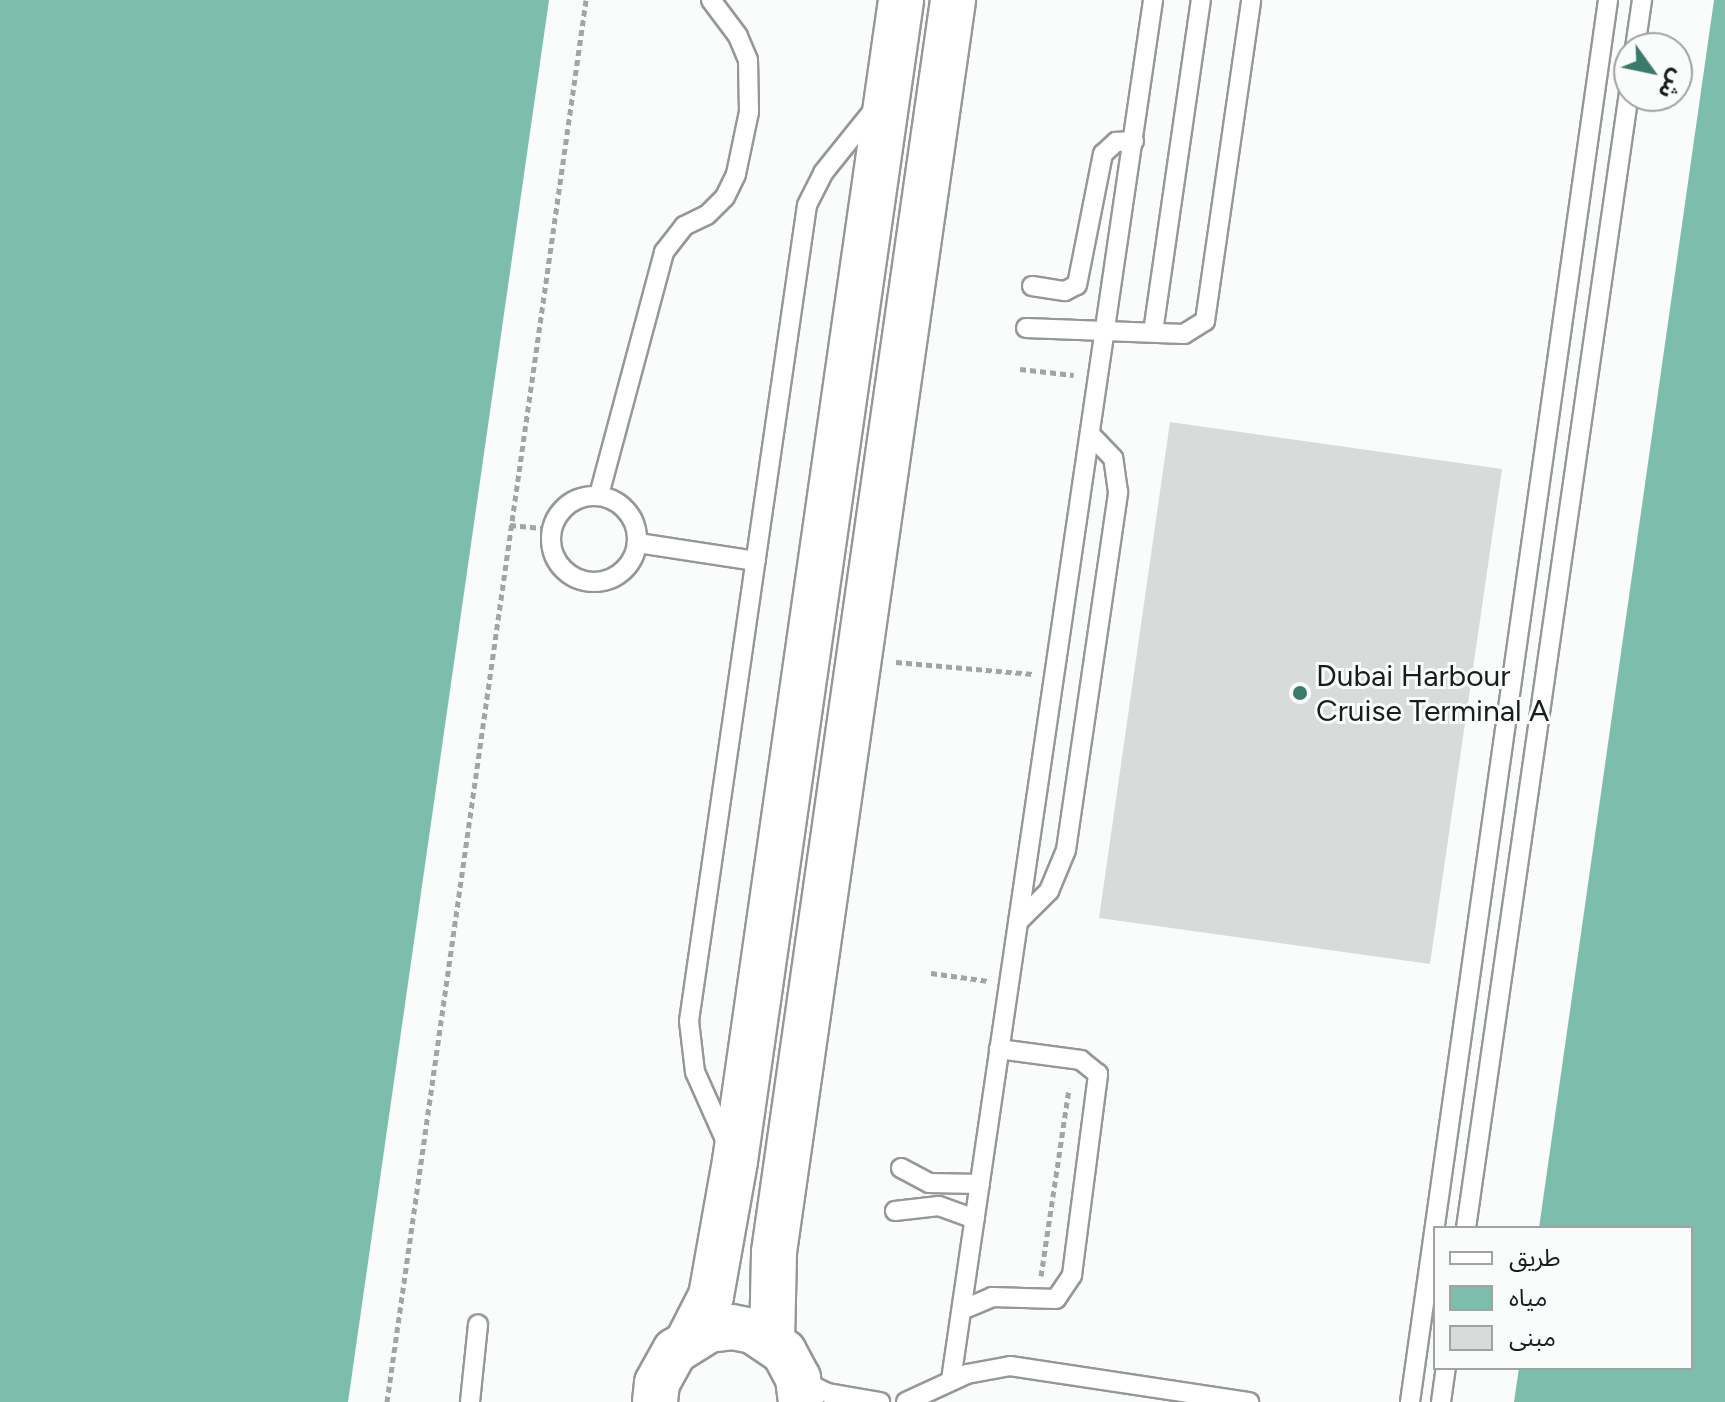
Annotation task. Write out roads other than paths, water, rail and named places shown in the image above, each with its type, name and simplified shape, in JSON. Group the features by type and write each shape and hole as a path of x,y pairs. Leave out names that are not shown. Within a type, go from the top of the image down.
{"street":[{"path":"655,1402 664,1365 689,1339 714,1283 735,1161 901,0"},
{"path":"800,1390 772,1342 771,1275 953,0"},
{"path":"689,1339 732,1327 772,1342"}],"lane":[{"path":"599,495 664,252 684,226 707,215 725,197 736,174 749,112 748,60 738,36 711,0"},
{"path":"951,1380 1153,0"},
{"path":"1153,332 1201,0"},
{"path":"1026,328 1153,332 1195,330 1210,309 1251,0"},
{"path":"1435,1226 1608,0"},
{"path":"1637,32 1642,0"},
{"path":"735,1161 701,1090 688,1039 807,205 823,173 890,89"},
{"path":"1466,1226 1626,112"},
{"path":"1032,286 1065,291 1077,285 1103,154 1116,142 1134,141"},
{"path":"1018,922 1049,891 1066,850 1118,492 1113,458 1090,434"},
{"path":"599,495 628,511 638,543 633,558 617,575 595,583 579,581 555,560 552,529 569,503 599,495"},
{"path":"638,543 756,561"},
{"path":"962,1310 992,1297 1038,1301 1064,1293 1072,1275 1098,1082 1094,1068 1073,1060 999,1049"},
{"path":"901,1168 929,1183 980,1184"},
{"path":"895,1211 926,1204 975,1219"},
{"path":"1410,1402 1433,1239"},
{"path":"470,1402 478,1324"},
{"path":"906,1402 951,1380 988,1368 1032,1366 1249,1402"},
{"path":"1441,1402 1446,1370"},
{"path":"800,1390 880,1402"}],"water":[{"path":"0,0 549,0 348,1402 0,1402"},
{"path":"1714,0 1725,0 1725,1402 1514,1402 1519,1370 1693,1370 1693,1226 1539,1226"}],"place":[{"name":"Dubai Harbour Cruise Terminal A","path":"1300,693"}]}
